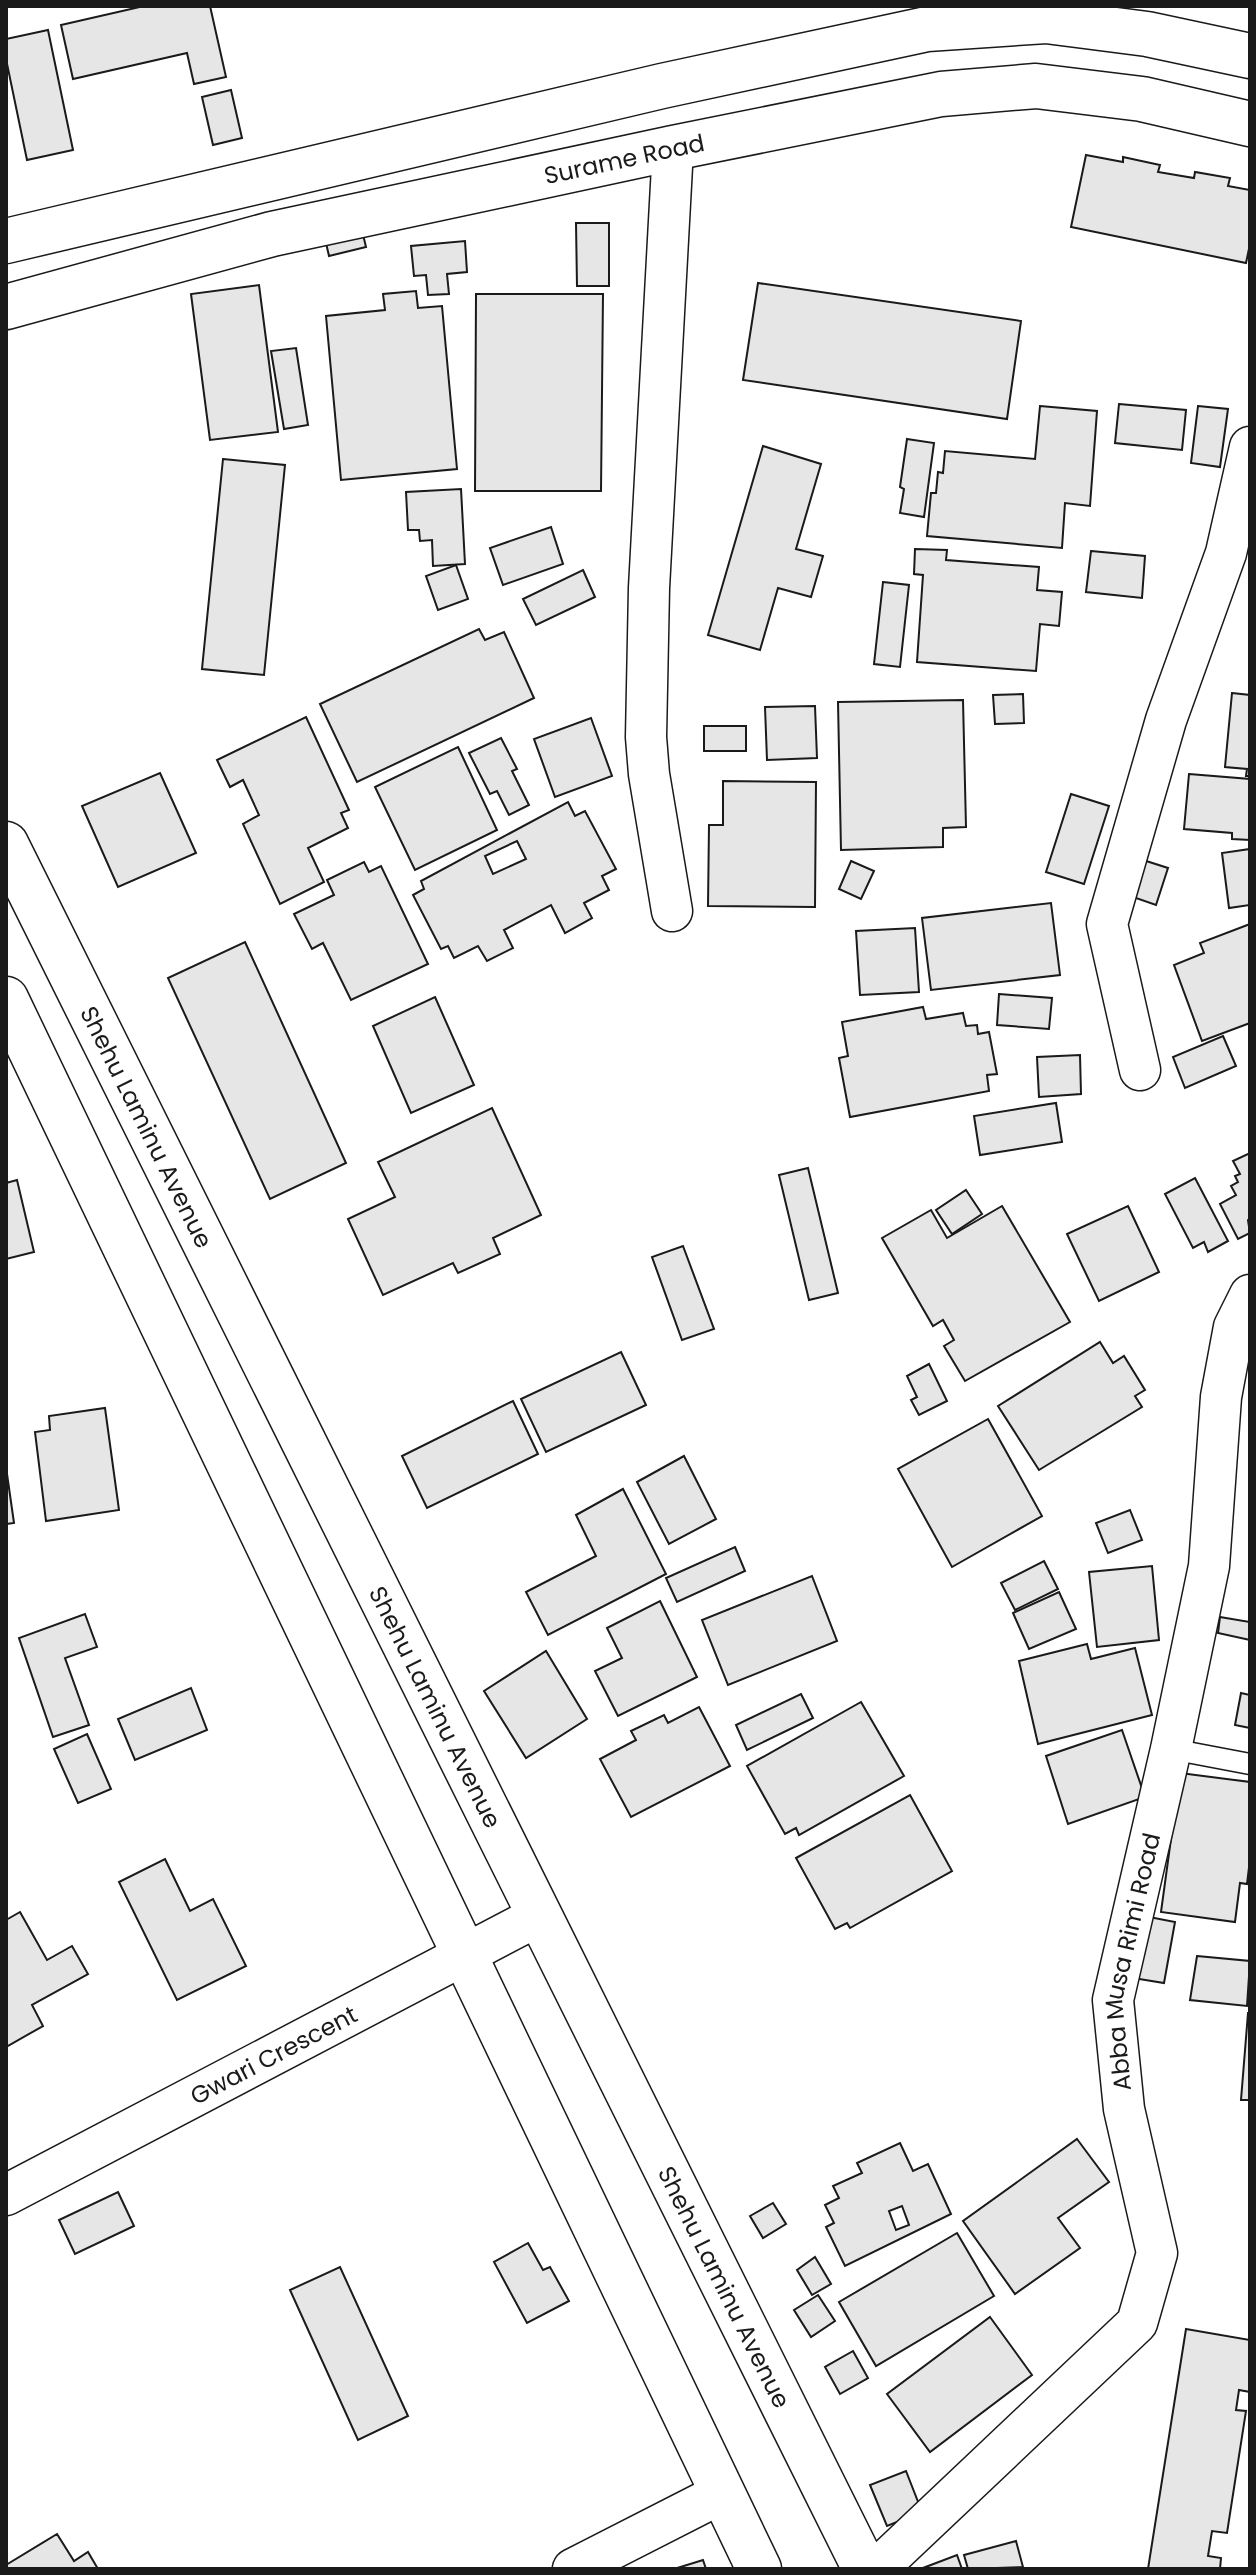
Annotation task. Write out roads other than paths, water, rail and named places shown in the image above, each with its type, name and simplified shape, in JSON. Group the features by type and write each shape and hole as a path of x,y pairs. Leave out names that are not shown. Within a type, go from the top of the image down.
{"street":[{"path":"6,241 662,86 927,29 1046,21 1147,34 1250,56"},
{"name":"Surame Road","path":"6,307 272,234 941,94 1036,86 1142,99 1250,124"},
{"path":"672,911 649,774 646,737 649,588 673,148"},
{"path":"1140,1070 1107,924 1166,720 1238,556 1250,447"},
{"name":"Shehu Laminu Avenue","path":"6,844 865,2569"},
{"path":"6,999 759,2569"},
{"name":"Abba Musa Rimi Road","path":"877,2569 1137,2323 1157,2253 1124,2109 1113,2000 1171,1749 1209,1566 1221,1397 1234,1327 1250,1295"},
{"name":"Gwari Crescent","path":"6,2195 540,1915"},
{"path":"573,2569 722,2493"}],"lane":[{"path":"1171,1749 1250,1764"}]}
